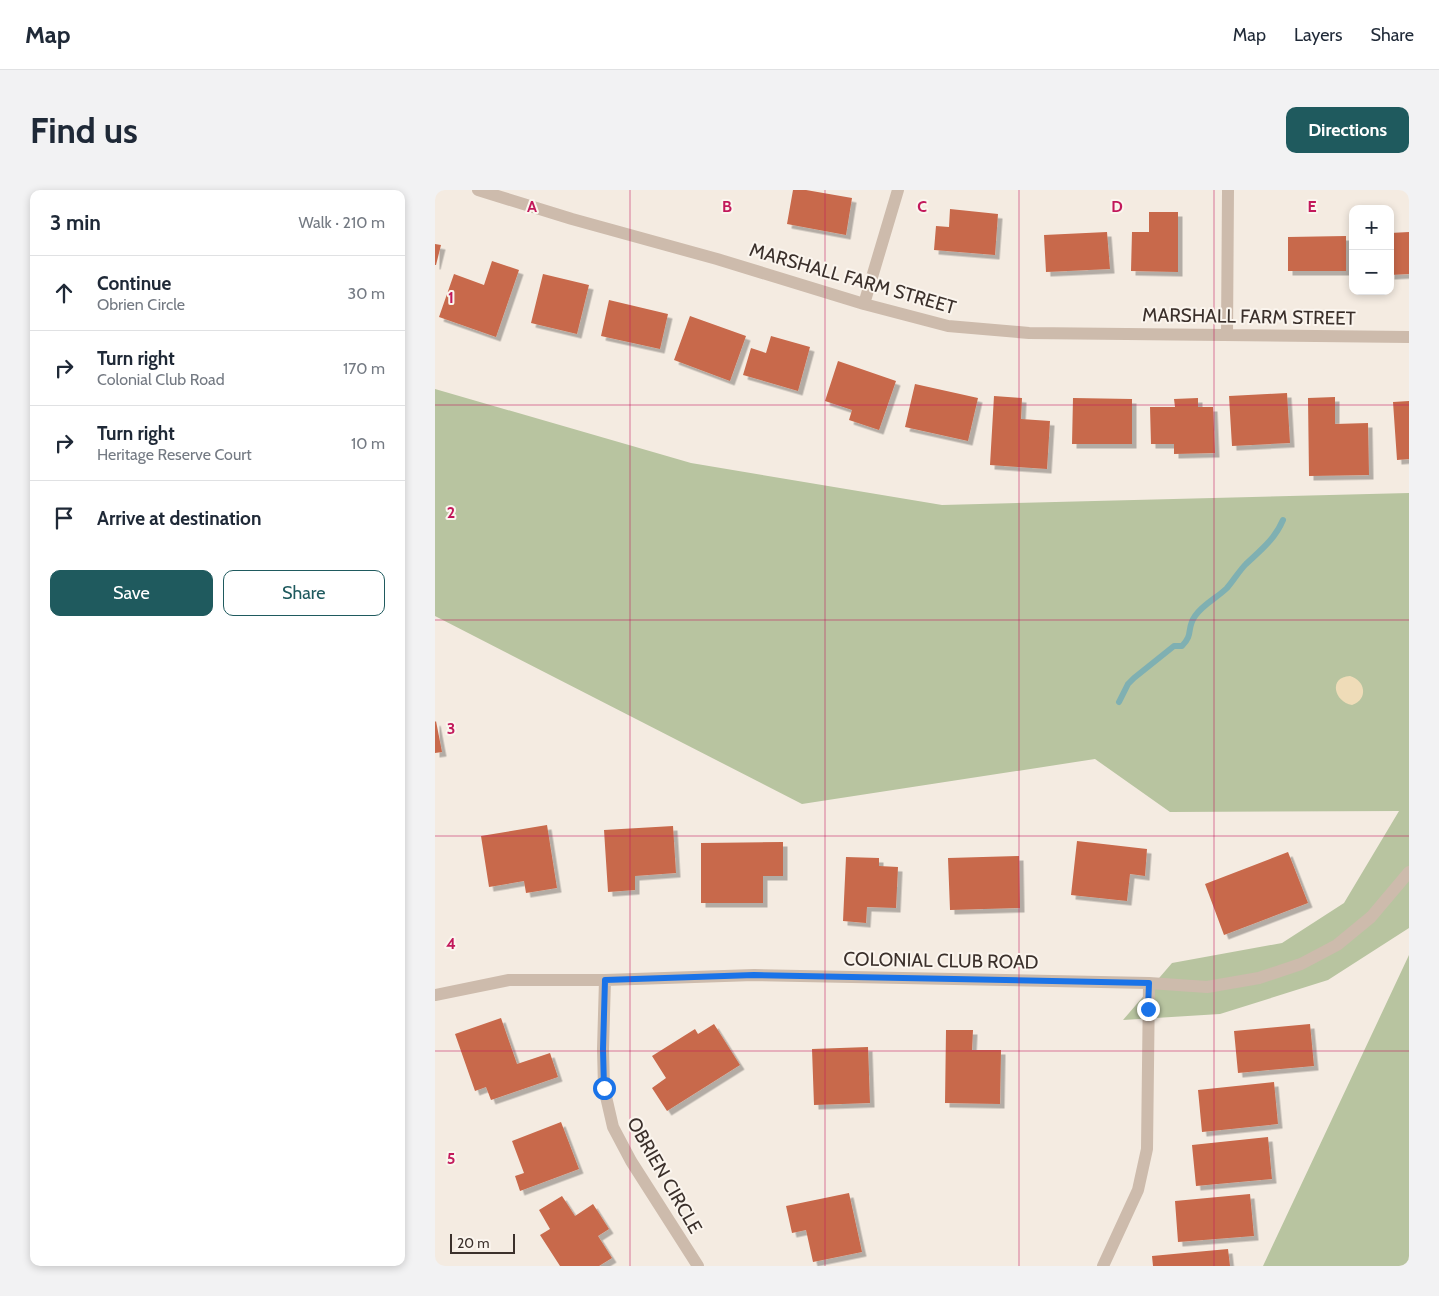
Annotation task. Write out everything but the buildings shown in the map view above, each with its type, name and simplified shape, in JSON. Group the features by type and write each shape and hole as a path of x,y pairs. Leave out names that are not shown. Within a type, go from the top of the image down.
{"street":[{"name":"MARSHALL FARM STREET","path":"478,190 572,219 717,259 864,304 948,326 1029,333 1409,337"},
{"path":"864,304 898,190"},
{"path":"1227,335 1228,190"},
{"name":"COLONIAL CLUB ROAD","path":"435,995 509,980 605,980 754,975 1149,983 1207,987 1259,978 1301,964 1337,945 1371,917 1409,872"},
{"name":"OBRIEN CIRCLE","path":"605,980 604,1088 613,1127 631,1161 698,1266"},
{"path":"1103,1266 1138,1190 1147,1150 1149,983"}],"green space":[{"path":"435,389 691,463 942,505 1409,493 1409,928 1328,980 1220,1014 1123,1020 1172,963 1282,943 1344,903 1399,811 1170,812 1095,759 802,804 435,616"},
{"path":"1409,955 1409,1266 1263,1266"}],"sand":[{"path":"1350,676 1359,681 1363,690 1361,698 1352,705 1341,699 1336,690 1336,685 1343,677"}],"waterway":[{"path":"1119,702 1128,684 1134,678 1174,646 1182,646 1186,642 1192,621 1198,612 1227,588 1243,567 1272,539 1283,520"}],"route":[{"path":"604,1088 605,980 754,975 880,976 1149,983 1148,1009"}]}
